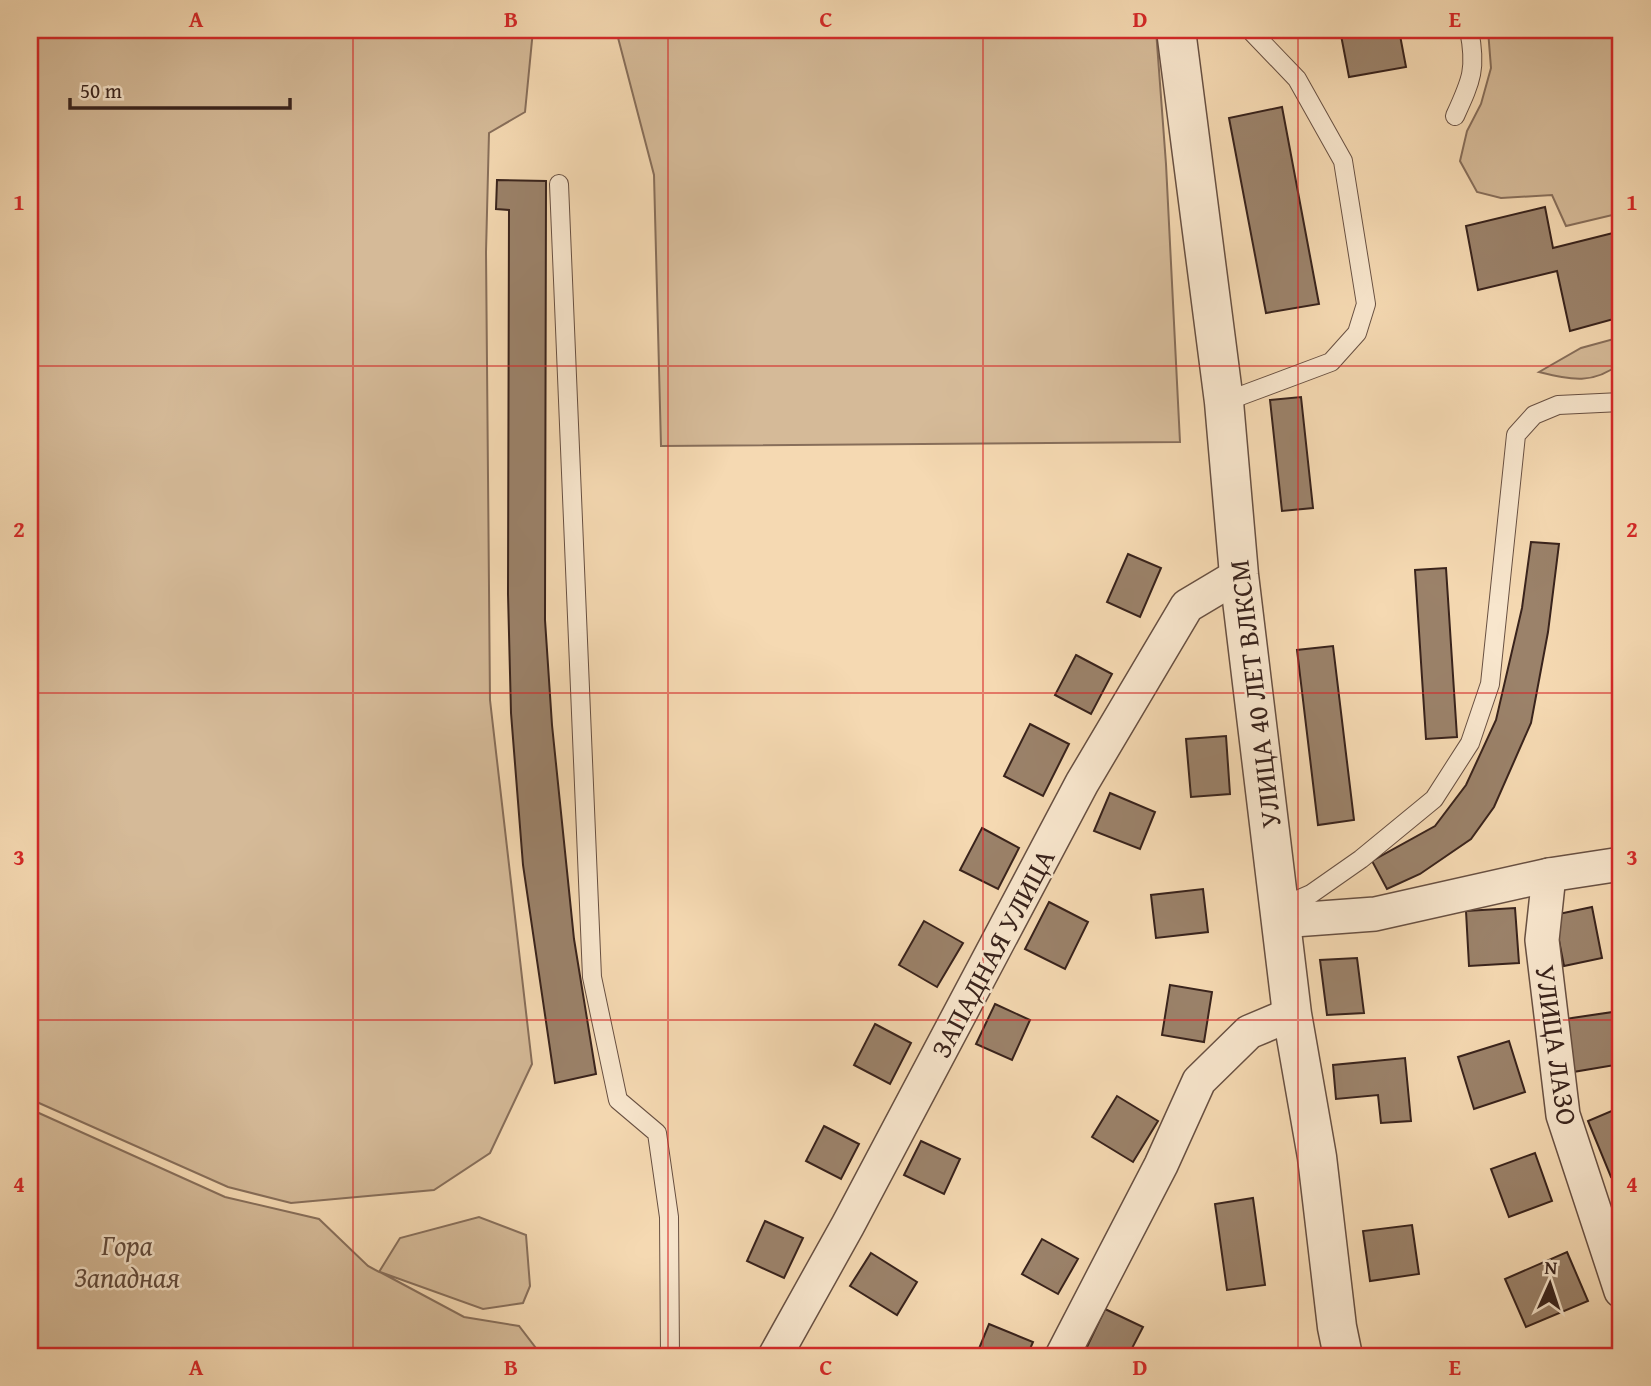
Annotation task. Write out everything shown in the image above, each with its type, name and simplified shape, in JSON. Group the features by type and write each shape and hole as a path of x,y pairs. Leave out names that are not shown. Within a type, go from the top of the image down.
{"street":[{"name":"УЛИЦА 40 ЛЕТ ВЛКСМ","path":"1177,30 1224,402 1239,575 1279,915 1292,1014 1317,1157 1337,1327 1343,1356"},
{"name":"ЗАПАДНАЯ УЛИЦА","path":"775,1356 854,1213 1082,783 1187,606 1239,575"},
{"path":"1279,915 1375,914 1549,875 1621,864"},
{"name":"УЛИЦА ЛАЗО","path":"1549,875 1542,940 1563,1115 1621,1291"},
{"path":"1062,1356 1161,1165 1199,1081 1249,1032 1292,1014"}],"lane":[{"path":"1224,402 1331,362 1357,333 1366,304 1343,162 1297,79 1250,30"},
{"path":"1455,116 1472,79 1474,54 1468,30"},
{"path":"559,184 592,977 618,1100 657,1133 669,1217 670,1356"},
{"path":"1279,915 1361,859 1434,799 1470,743 1490,684 1516,435 1534,415 1558,405 1621,401"}],"green space":[{"path":"30,30 533,30 525,112 489,133 486,252 490,700 532,1064 490,1153 434,1190 291,1203 228,1187 30,1099"},
{"path":"616,30 1156,30 1166,164 1180,442 661,446 654,175"},
{"path":"1488,30 1621,30 1621,213 1566,226 1552,195 1501,198 1477,192 1460,161 1467,131 1481,104 1491,68"},
{"path":"1621,337 1621,363 1601,375 1582,379 1539,372 1581,348"},
{"name":"Гора Западная","path":"30,1109 225,1197 319,1219 368,1266 379,1272 400,1238 479,1217 526,1235 530,1286 523,1303 483,1309 380,1272 464,1317 519,1326 542,1356 30,1356"}],"building":[{"path":"1340,30 1399,30 1406,67 1349,77"},
{"path":"1282,107 1319,304 1266,313 1229,118"},
{"path":"497,180 546,181 545,620 552,725 574,939 596,1074 555,1083 523,865 511,713 508,594 509,210 496,209"},
{"path":"1545,207 1553,248 1617,232 1621,259 1621,317 1570,331 1557,271 1478,290 1466,226"},
{"path":"1301,397 1313,508 1282,511 1270,400"},
{"path":"1531,542 1559,544 1548,632 1531,723 1494,807 1471,839 1420,874 1387,889 1372,861 1435,826 1466,785 1496,720 1522,608"},
{"path":"1128,554 1161,568 1140,617 1107,602"},
{"path":"1446,568 1457,737 1426,739 1415,570"},
{"path":"1333,646 1354,820 1318,825 1297,650"},
{"path":"1076,655 1112,674 1091,714 1055,695"},
{"path":"1030,724 1069,744 1043,796 1004,776"},
{"path":"1226,736 1230,794 1191,797 1186,739"},
{"path":"1110,793 1155,812 1140,849 1094,831"},
{"path":"982,828 1019,848 998,889 960,870"},
{"path":"1203,889 1208,932 1156,938 1151,895"},
{"path":"1049,902 1088,922 1065,969 1025,949"},
{"path":"1592,907 1602,958 1564,966 1554,915"},
{"path":"1515,908 1519,963 1469,966 1466,911"},
{"path":"924,921 963,943 937,987 899,965"},
{"path":"1357,958 1364,1013 1327,1015 1320,960"},
{"path":"1170,985 1212,992 1204,1042 1162,1035"},
{"path":"995,1004 1030,1020 1012,1060 976,1044"},
{"path":"1613,1012 1621,1064 1573,1072 1565,1019"},
{"path":"875,1024 911,1043 890,1084 854,1065"},
{"path":"1509,1041 1525,1092 1474,1109 1458,1057"},
{"path":"1405,1058 1411,1121 1381,1123 1378,1095 1336,1099 1333,1065"},
{"path":"1117,1096 1158,1121 1133,1162 1092,1137"},
{"path":"1621,1107 1621,1173 1611,1177 1588,1121"},
{"path":"824,1126 859,1144 841,1179 806,1161"},
{"path":"921,1141 960,1159 944,1194 904,1175"},
{"path":"1535,1153 1552,1201 1509,1217 1491,1169"},
{"path":"1253,1198 1265,1285 1227,1290 1215,1204"},
{"path":"765,1221 803,1238 784,1278 747,1261"},
{"path":"1412,1225 1419,1274 1370,1281 1363,1231"},
{"path":"1042,1239 1078,1259 1058,1294 1022,1274"},
{"path":"1567,1252 1588,1301 1526,1327 1505,1279"},
{"path":"871,1253 917,1282 897,1315 850,1286"},
{"path":"1105,1309 1143,1327 1128,1356 1101,1356 1086,1349"},
{"path":"989,1324 1033,1342 1027,1356 976,1356"}]}
